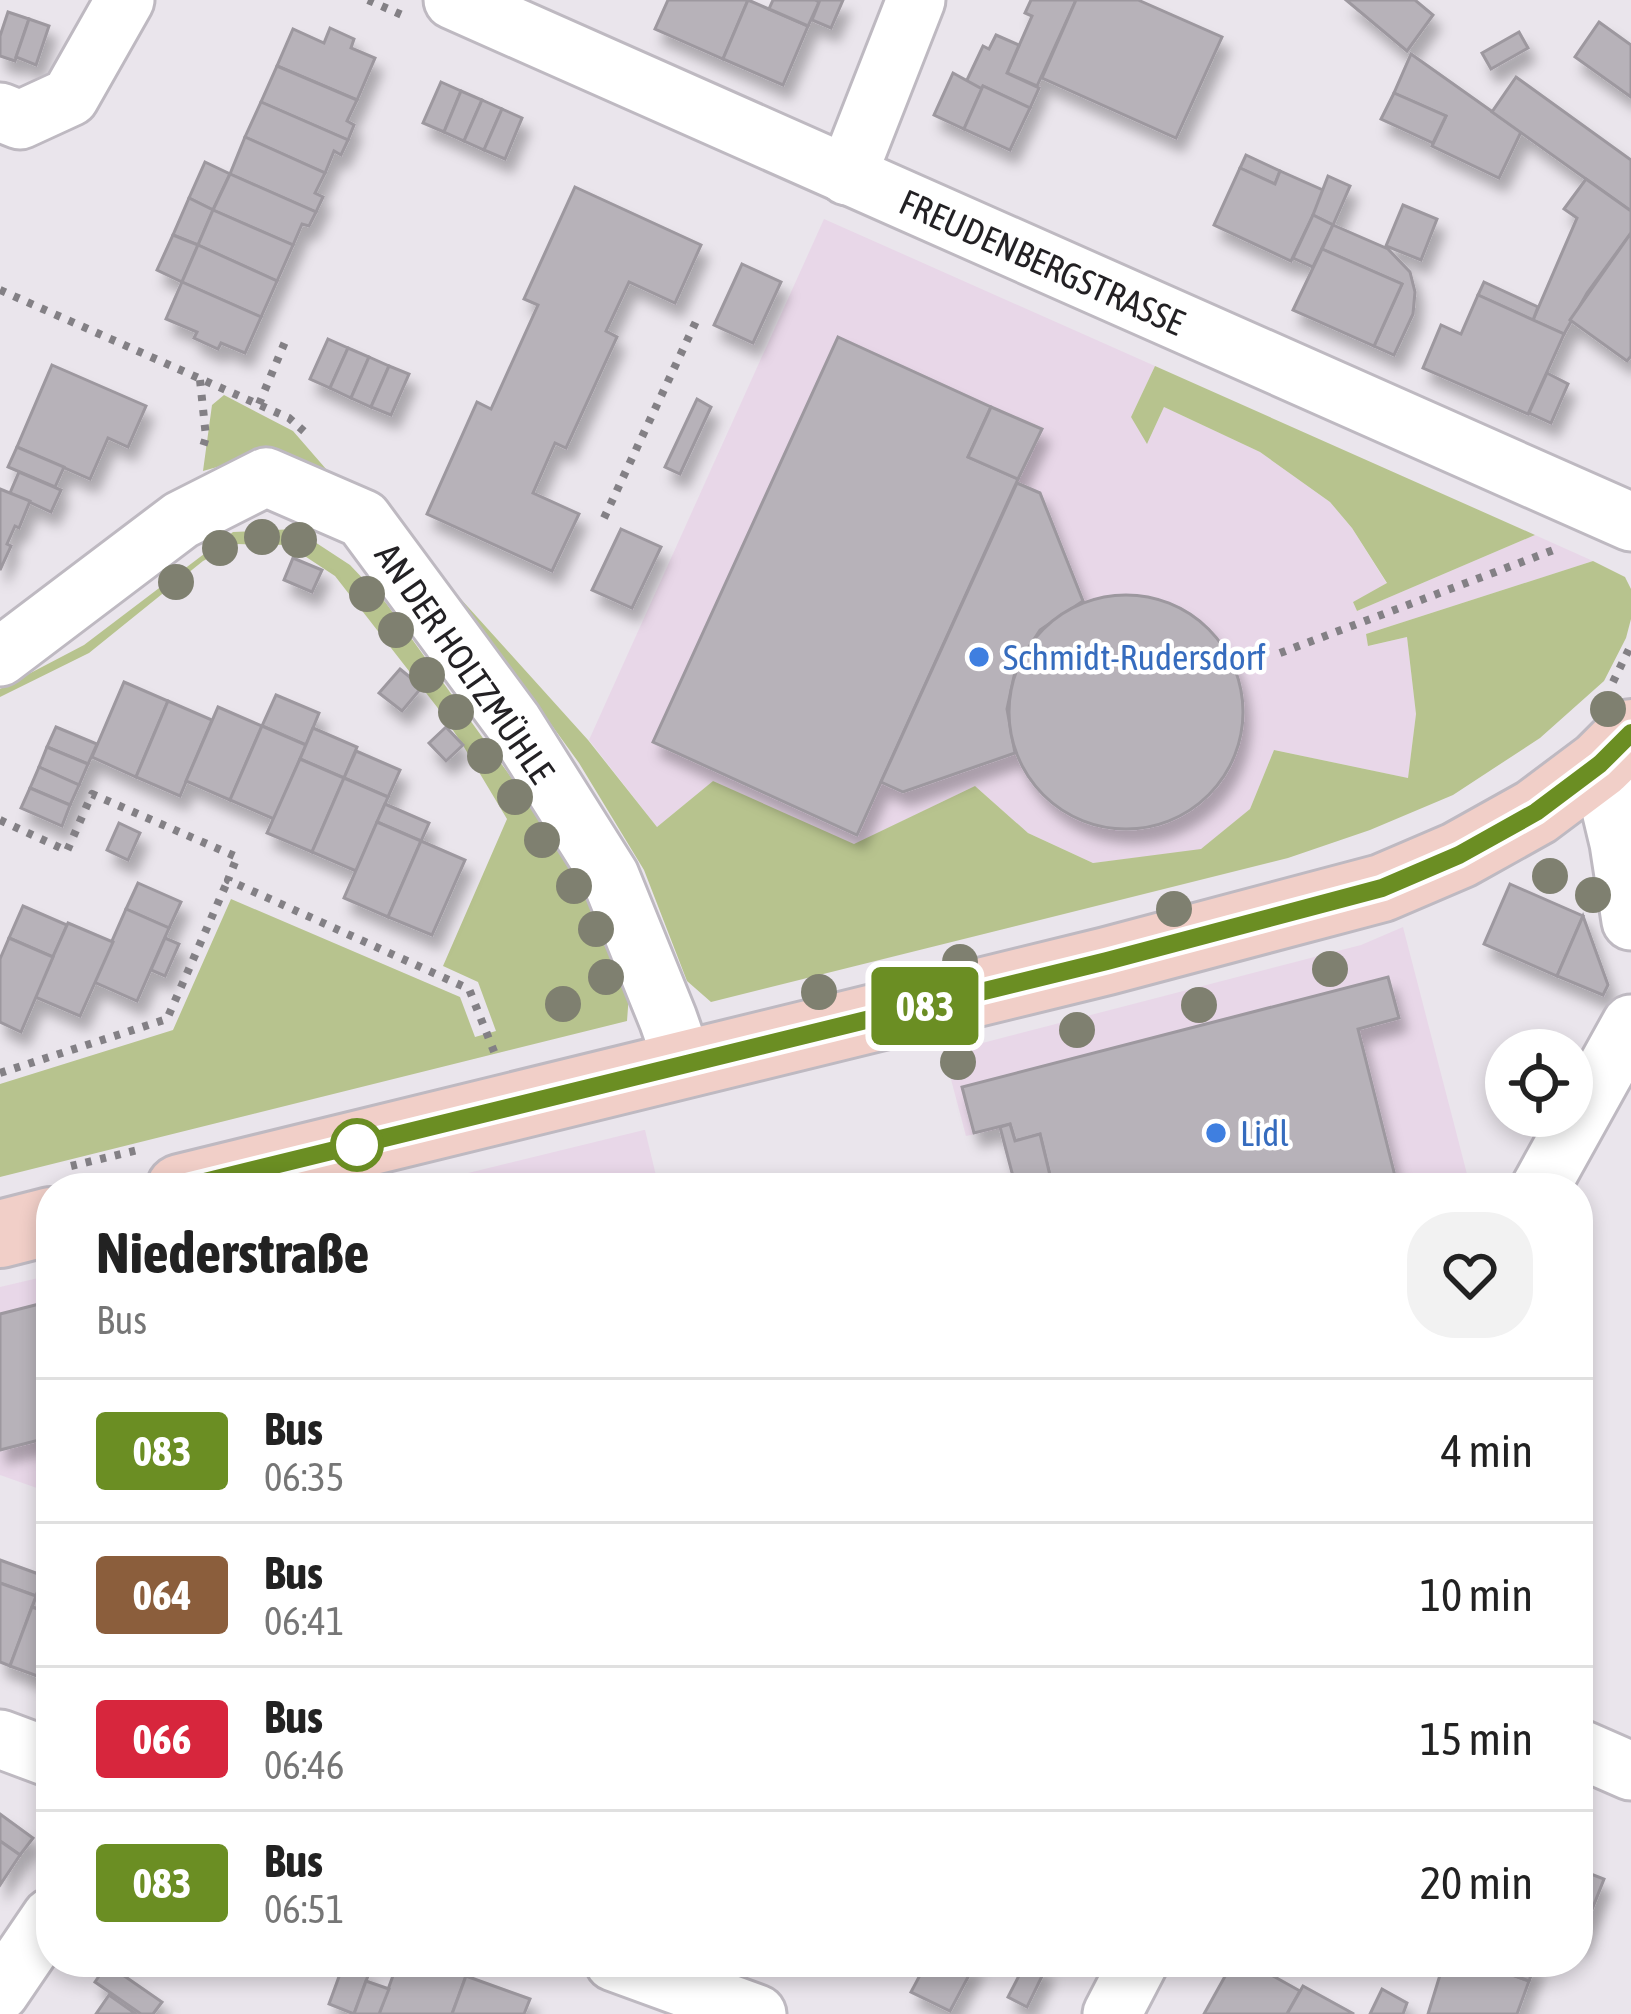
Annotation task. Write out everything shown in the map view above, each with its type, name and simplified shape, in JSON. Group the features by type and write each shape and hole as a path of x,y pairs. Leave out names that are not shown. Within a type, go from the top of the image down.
{"main road":[{"path":"241,1173 1107,961 1382,888 1459,855 1536,812 1616,749"},
{"path":"0,1234 36,1225"}],"street":[{"path":"0,112 20,120 70,97 125,0"},
{"name":"FREUDENBERGSTRASSE","path":"453,0 1631,522"},
{"path":"847,176 916,0"},
{"name":"AN DER HOLTZMÜHLE","path":"0,656 181,520 266,477 363,520 513,722 610,876 683,1065"},
{"path":"1616,749 1619,843 1631,921"},
{"path":"1548,1173 1631,1024"},
{"path":"0,1739 36,1752"},
{"path":"1593,1755 1631,1771"},
{"path":"0,1992 36,1939"},
{"path":"656,1977 758,2014"},
{"path":"1112,2014 1130,1977"}],"path":[{"path":"0,290 289,418 318,443"},
{"path":"604,518 699,315"},
{"path":"259,404 287,338"},
{"path":"1280,653 1572,544"},
{"path":"0,820 68,851 92,794 237,857 167,1019 0,1073"},
{"path":"228,880 469,989 512,1107"}],"shaded area":[{"path":"824,219 1155,366 1131,417 1148,442 1164,407 1260,452 1330,502 1387,584 1353,602 1357,611 1535,535 1593,561 1366,634 1369,646 1407,637 1416,714 1408,778 1274,750 1250,809 1201,850 1093,863 1028,833 975,786 853,845 713,781 657,827 589,740"},
{"path":"1403,927 1467,1173 1011,1173 999,1129 966,1136 944,1053 1361,945"},
{"path":"644,1130 655,1173 468,1173"},
{"path":"36,1279 36,1488 0,1475 0,1287"}],"green space":[{"path":"1155,366 1535,535 1357,611 1353,602 1387,583 1330,502 1260,452 1164,407 1147,444 1131,417"},
{"path":"224,395 293,431 333,477 253,457 203,471 212,405"},
{"path":"295,529 350,565 386,603 536,812 592,896 629,994 627,1021 0,1177 0,1084 173,1030 231,899 460,997 475,1037 496,1031 478,982 443,966 507,819 437,707 335,576 288,545 236,544 203,561 89,653 0,697 0,689 84,645 233,532"},
{"path":"1593,561 1625,577 1631,589 1626,638 1604,681 1540,738 1453,795 1288,858 711,1002 687,981 644,870 579,763 459,597 588,740 657,827 713,781 854,844 975,786 1028,833 1093,863 1201,849 1250,809 1274,750 1408,778 1416,714 1407,637 1368,646 1366,634"}],"building":[{"path":"668,0 748,0 723,59 655,29"},
{"path":"748,0 808,26 783,85 723,59"},
{"path":"773,0 819,2 808,26 769,9"},
{"path":"820,0 843,0 831,28 812,20"},
{"path":"1031,0 1076,0 1037,86 1007,73 1032,16 1025,13"},
{"path":"1076,0 1138,0 1222,37 1176,138 1042,78"},
{"path":"1346,0 1415,0 1433,15 1407,51"},
{"path":"8,12 29,19 15,61 0,56"},
{"path":"29,19 49,26 36,65 16,57"},
{"path":"1599,22 1631,45 1631,97 1575,57"},
{"path":"330,28 354,39 351,48 375,58 357,100 277,66 293,29 324,43"},
{"path":"1519,32 1528,48 1491,69 1482,53"},
{"path":"996,35 1019,45 1007,73 1039,88 1030,108 966,82 983,46 989,49"},
{"path":"1411,54 1521,132 1499,178 1432,146 1446,116 1394,93"},
{"path":"277,66 357,100 347,121 354,125 348,140 261,102"},
{"path":"953,73 982,89 964,129 934,115"},
{"path":"1516,77 1631,160 1631,211 1492,112"},
{"path":"441,82 461,91 444,132 423,123"},
{"path":"983,86 1030,108 1010,150 964,129"},
{"path":"461,91 482,100 464,141 444,132"},
{"path":"1394,93 1446,116 1433,143 1381,119"},
{"path":"482,100 502,109 484,150 464,141"},
{"path":"261,102 348,140 341,155 334,151 325,173 245,137"},
{"path":"502,109 522,118 505,159 484,150"},
{"path":"245,137 325,173 315,193 323,197 316,212 230,174"},
{"path":"1246,155 1280,171 1275,184 1240,168"},
{"path":"205,162 230,174 213,210 189,198"},
{"path":"1240,168 1275,184 1280,171 1325,191 1291,261 1214,225"},
{"path":"230,174 316,212 309,226 302,224 293,245 213,210"},
{"path":"1328,176 1350,186 1333,225 1313,215"},
{"path":"1586,179 1631,211 1631,233 1564,334 1533,320 1577,218 1564,209"},
{"path":"575,187 701,245 675,303 629,282 606,331 617,337 566,448 555,443 533,493 579,514 552,571 427,514 477,402 491,409 538,305 524,299"},
{"path":"189,198 213,210 198,245 173,235"},
{"path":"1403,205 1437,219 1421,260 1386,246"},
{"path":"213,210 293,245 277,281 198,245"},
{"path":"1313,215 1333,225 1313,267 1293,258"},
{"path":"1333,225 1388,249 1410,272 1413,314 1394,355 1374,346 1402,284 1322,249"},
{"path":"1631,233 1631,356 1627,361 1570,320"},
{"path":"173,235 198,245 182,282 157,270"},
{"path":"198,245 277,281 261,317 182,282"},
{"path":"1322,249 1402,284 1374,346 1293,310"},
{"path":"742,264 781,282 753,343 714,325"},
{"path":"182,282 261,317 245,353 221,343 218,349 194,338 197,332 166,319"},
{"path":"1484,282 1538,307 1533,320 1478,295"},
{"path":"1478,295 1564,334 1528,414 1423,368 1441,325 1461,334"},
{"path":"838,337 991,407 968,457 1018,479 857,835 653,742"},
{"path":"328,339 348,348 330,388 310,379"},
{"path":"348,348 369,357 351,398 330,388"},
{"path":"369,357 389,366 371,407 351,398"},
{"path":"52,365 146,406 128,447 108,438 90,479 17,447"},
{"path":"389,366 409,374 391,415 371,407"},
{"path":"1547,373 1568,384 1551,423 1529,413"},
{"path":"697,399 711,407 680,474 665,467"},
{"path":"991,407 1042,429 1018,479 968,457"},
{"path":"17,447 64,467 55,487 8,467"},
{"path":"19,472 61,490 51,512 10,493"},
{"path":"1017,483 1040,493 1083,601 1040,630 1016,667 1007,709 1015,753 903,792 881,782"},
{"path":"0,489 30,501 7,544 11,546 0,570"},
{"path":"621,529 661,547 632,608 592,590"},
{"path":"293,558 322,570 312,592 284,580"},
{"path":"1126,595 1171,604 1209,629 1234,667 1243,712 1234,757 1209,795 1171,820 1126,829 1081,820 1043,795 1018,757 1009,712 1018,667 1043,629 1081,604"},
{"path":"400,669 422,687 402,711 379,693"},
{"path":"124,682 168,701 136,777 92,757"},
{"path":"276,695 319,713 306,745 262,726"},
{"path":"168,701 212,720 180,796 136,777"},
{"path":"218,707 262,726 230,800 186,781"},
{"path":"262,726 306,745 274,819 230,800"},
{"path":"56,727 97,744 88,764 47,747"},
{"path":"446,727 463,745 446,761 429,743"},
{"path":"313,728 357,747 344,778 300,759"},
{"path":"47,747 88,764 79,785 39,767"},
{"path":"356,751 400,770 388,797 344,778"},
{"path":"300,759 344,778 312,852 267,833"},
{"path":"39,767 79,785 70,805 30,788"},
{"path":"344,778 388,797 356,871 312,852"},
{"path":"30,788 70,805 62,826 21,808"},
{"path":"385,804 429,823 421,841 377,822"},
{"path":"377,822 421,841 388,917 344,898"},
{"path":"119,823 140,833 128,860 107,850"},
{"path":"421,841 465,860 432,935 388,917"},
{"path":"138,883 181,902 169,928 126,909"},
{"path":"1510,884 1583,916 1557,976 1484,944"},
{"path":"23,906 67,925 53,957 9,938"},
{"path":"126,909 169,928 137,1001 94,982"},
{"path":"1583,916 1608,985 1603,995 1557,976"},
{"path":"68,923 113,942 80,1016 35,997"},
{"path":"9,938 53,957 21,1032 0,1022 0,959"},
{"path":"165,938 179,944 165,976 151,970"},
{"path":"1388,977 1399,1018 1358,1029 1394,1173 1049,1173 1040,1134 1015,1141 1010,1124 974,1133 962,1087"},
{"path":"1010,1124 1015,1141 1040,1134 1049,1173 1012,1173 1000,1127"},
{"path":"36,1305 36,1441 0,1450 0,1314"},
{"path":"0,1560 36,1573 36,1596 0,1583"},
{"path":"0,1583 36,1596 10,1666 0,1662"},
{"path":"32,1607 36,1608 36,1676 10,1666"},
{"path":"0,1814 33,1838 20,1855 0,1841"},
{"path":"0,1841 20,1855 0,1885"},
{"path":"1593,1875 1604,1879 1593,1907"},
{"path":"98,1977 126,1977 162,2002 153,2014 141,2014 95,1982"},
{"path":"339,1977 368,1977 354,2014 329,2004"},
{"path":"393,1977 466,1977 452,2014 379,2014"},
{"path":"466,1977 530,1999 524,2014 452,2014"},
{"path":"919,1977 968,1977 950,2011 911,1992"},
{"path":"1018,1977 1042,1977 1027,2007 1008,1997"},
{"path":"1225,1977 1275,1977 1300,1991 1287,2014 1204,2014"},
{"path":"1439,1977 1529,1981 1517,2014 1428,2014"},
{"path":"366,1981 389,1989 379,2014 354,2014"},
{"path":"1303,1986 1354,2014 1287,2014"},
{"path":"1382,1989 1407,2003 1403,2014 1370,2014"},
{"path":"109,1995 136,2014 96,2014"}],"bus line":[{"name":"083","path":"241,1173 1107,961 1382,888 1459,855 1536,812 1600,764 1631,733"}],"place":[{"name":"Schmidt-Rudersdorf","path":"979,657"},
{"name":"Lidl","path":"1216,1133"}]}
